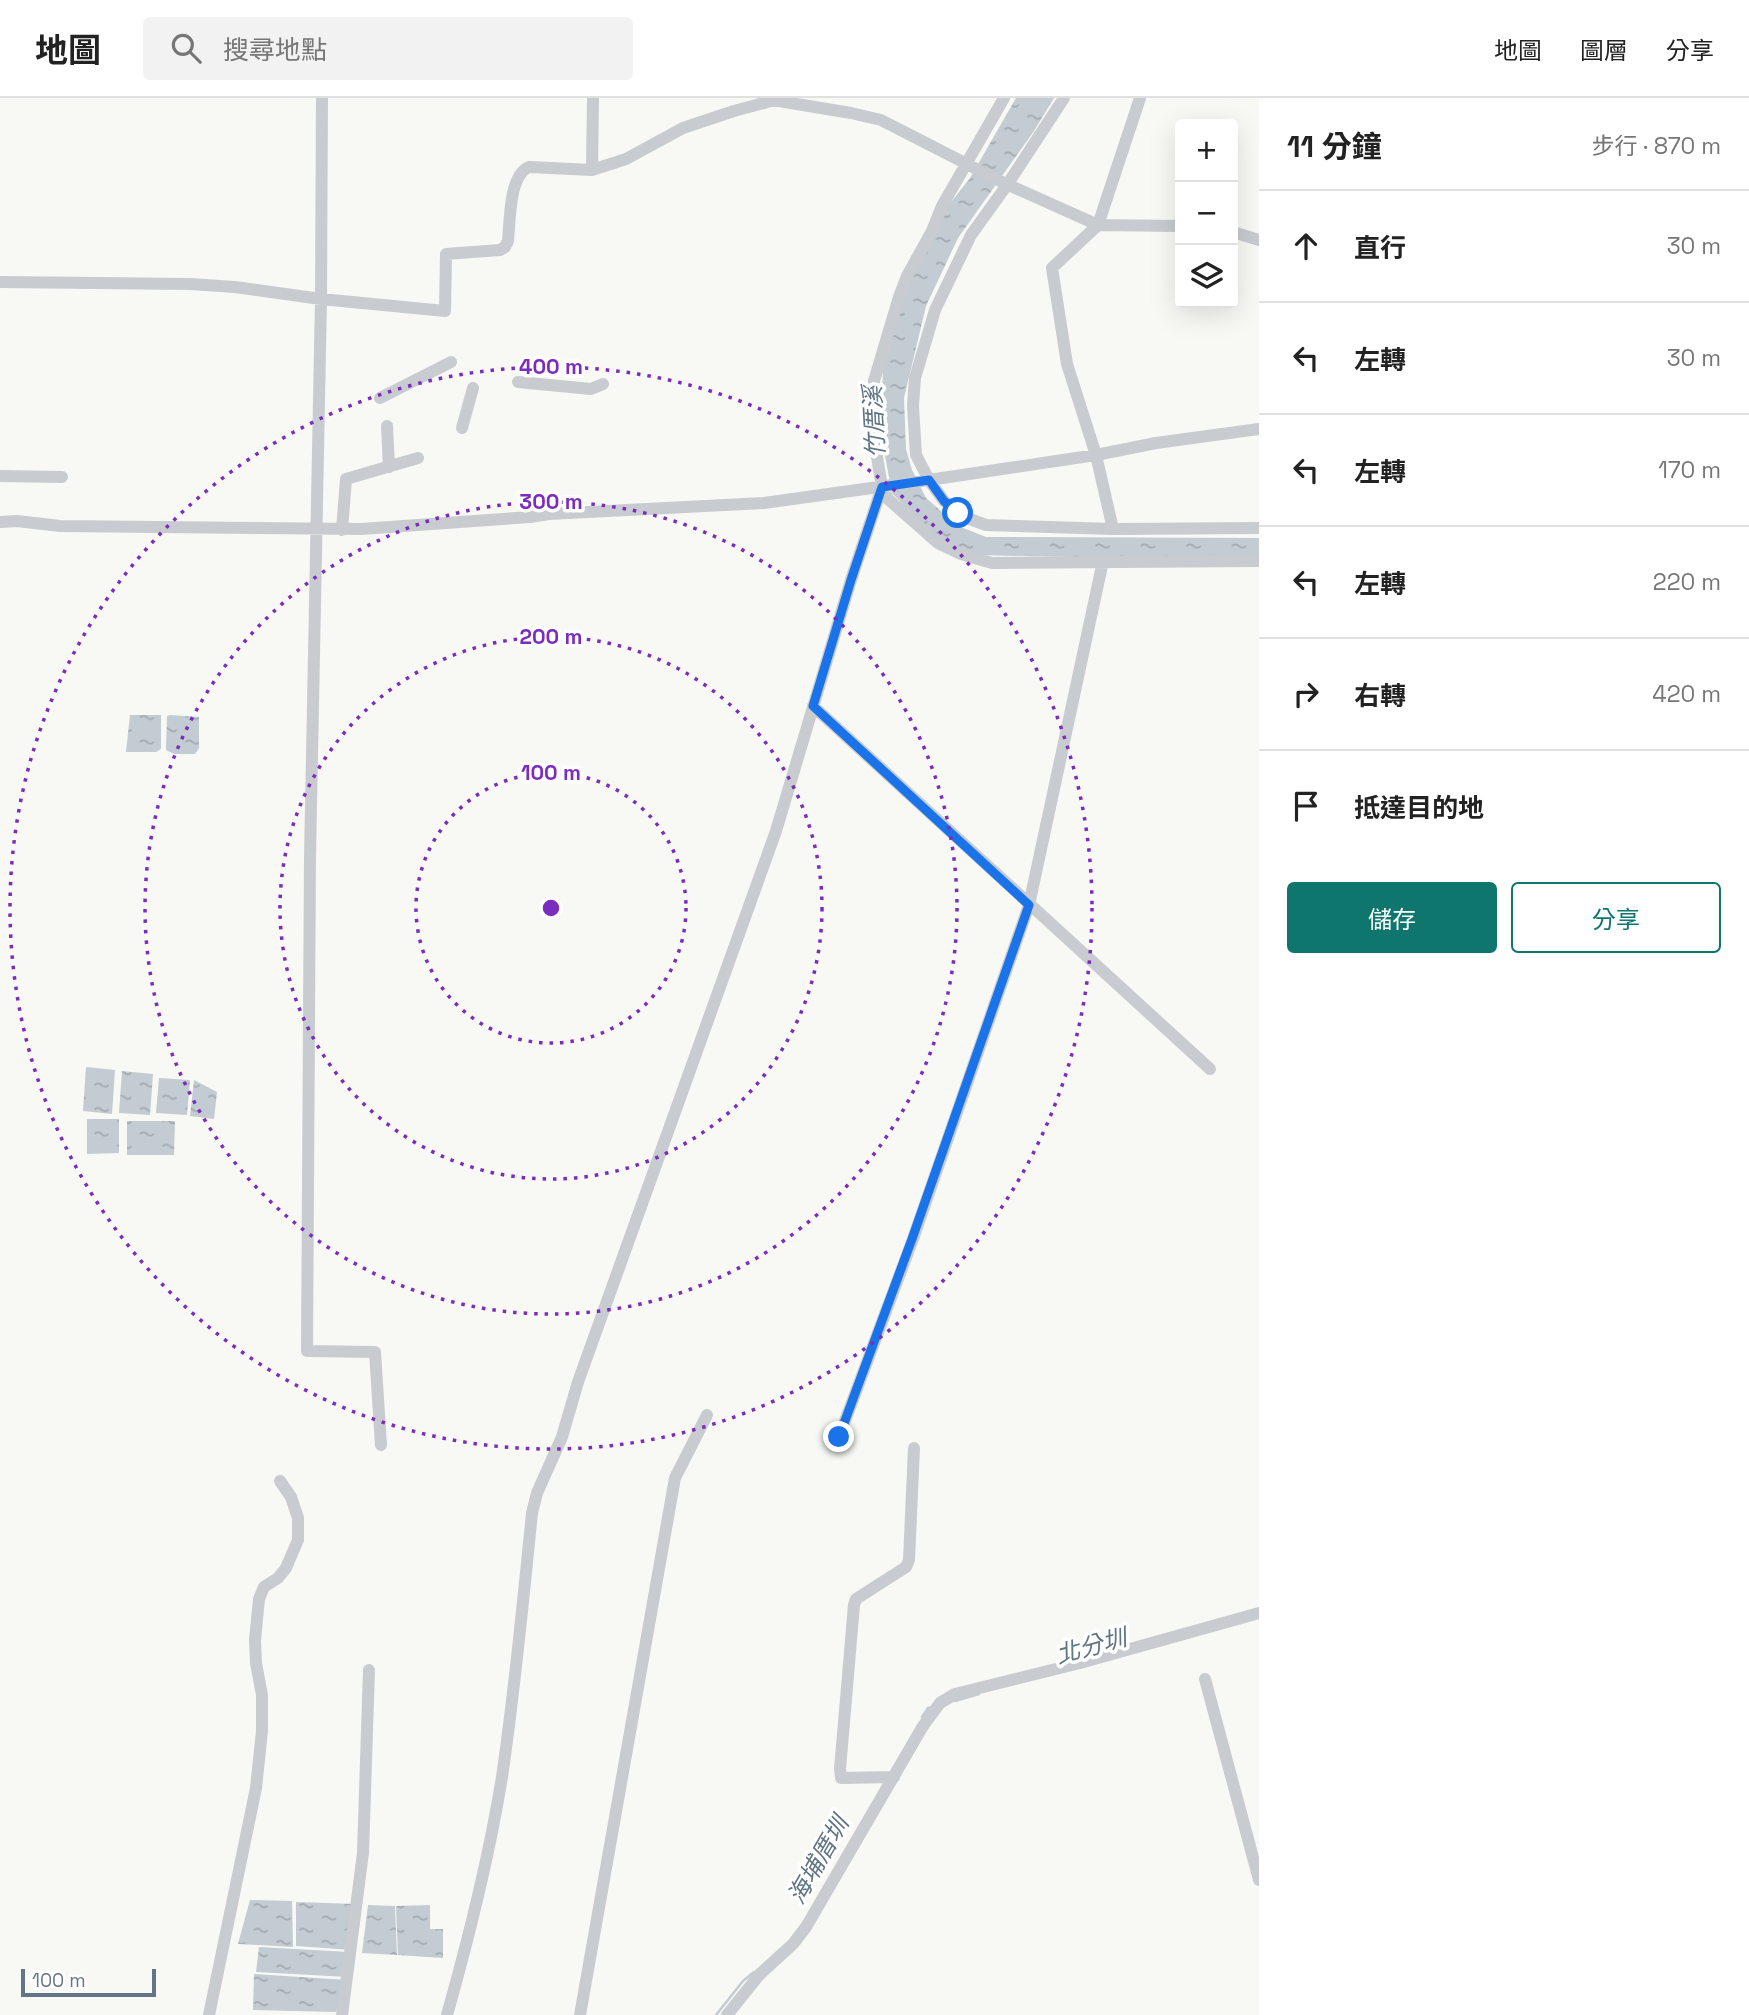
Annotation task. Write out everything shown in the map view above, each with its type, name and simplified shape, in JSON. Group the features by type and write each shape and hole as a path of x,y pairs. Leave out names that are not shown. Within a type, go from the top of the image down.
{"street":[{"path":"322,98 321,299 310,870 307,1351 375,1352 381,1445"},
{"path":"592,170 593,98"},
{"path":"1004,98 942,206 932,231 907,276 892,315 874,381 873,433 882,487 888,499 938,543 961,554 992,563 1259,561"},
{"path":"1064,98 971,235 934,310 915,378 913,406 916,455 938,494 950,507 967,518 986,525 1113,529 1259,528"},
{"path":"1113,529 1096,455 1067,364 1052,268 1098,225 1140,98"},
{"path":"0,282 235,287 321,299 445,311 446,254 500,250 505,247 517,179 522,170 529,167 592,170 626,159 683,128 771,101 881,120 1005,183 1098,225 1175,226"},
{"path":"1238,234 1259,240"},
{"path":"380,398 451,362"},
{"path":"518,382 591,389 603,384"},
{"path":"462,428 473,388"},
{"path":"387,426 389,467"},
{"path":"0,522 18,521 60,526 342,530 530,517 549,513 764,503 1259,429"},
{"path":"342,530 346,479 418,458"},
{"path":"0,476 62,477"},
{"path":"447,2015 477,1899 502,1777 532,1513 537,1493 562,1437 578,1382 776,831 851,580 882,487"},
{"path":"839,1437 912,1239 1029,905 1103,561"},
{"path":"813,706 1210,1069"},
{"path":"580,2015 675,1478 707,1415"},
{"path":"894,1777 841,1778 840,1769 854,1605 856,1599 906,1567 909,1560 914,1448"},
{"path":"209,2015 256,1788 262,1731 262,1695 255,1640 259,1599 264,1587 278,1578 286,1568 298,1540 299,1518 291,1497 280,1481"},
{"path":"727,2015 760,1974 793,1944 806,1927 923,1726 940,1703 956,1694 1192,1637 1259,1613"},
{"path":"342,2015 363,1853 369,1670"},
{"path":"1205,1679 1259,1880"}],"water":[{"path":"1016,98 1054,98 1034,131 958,238 926,306 904,398 906,449 912,470 926,498 958,526 986,537 1259,538 1259,561 976,555 938,540 892,493 880,429 883,371 898,306 940,216 970,178"},
{"path":"130,715 161,715 161,749 156,752 126,752"},
{"path":"167,716 199,717 199,748 195,754 174,754 166,750"},
{"path":"86,1067 115,1070 112,1114 83,1111"},
{"path":"122,1071 153,1074 150,1115 119,1113"},
{"path":"159,1078 190,1080 187,1115 156,1113"},
{"path":"194,1080 217,1092 214,1119 190,1116"},
{"path":"87,1119 119,1119 119,1153 87,1154"},
{"path":"127,1121 175,1121 174,1155 127,1155"},
{"path":"250,1900 292,1901 293,1947 238,1944"},
{"path":"296,1902 356,1904 351,1950 296,1946"},
{"path":"368,1905 395,1906 397,1955 362,1953"},
{"path":"430,1905 430,1929 443,1929 443,1958 398,1955 396,1906"},
{"path":"259,1947 349,1952 348,1977 256,1972"},
{"path":"254,1974 348,1980 336,2012 253,2010"}],"waterway":[{"name":"北分圳","path":"955,1701 979,1694"},
{"name":"海埔厝圳","path":"922,1717 928,1708 932,1707"},
{"name":"海埔厝圳","path":"716,2015 743,1981 754,1972"}],"route":[{"path":"839,1437 912,1239 1029,905 813,706 882,487 929,480 944,501 958,513"}],"water label":[{"name":"竹厝溪","path":"874,422"}]}
